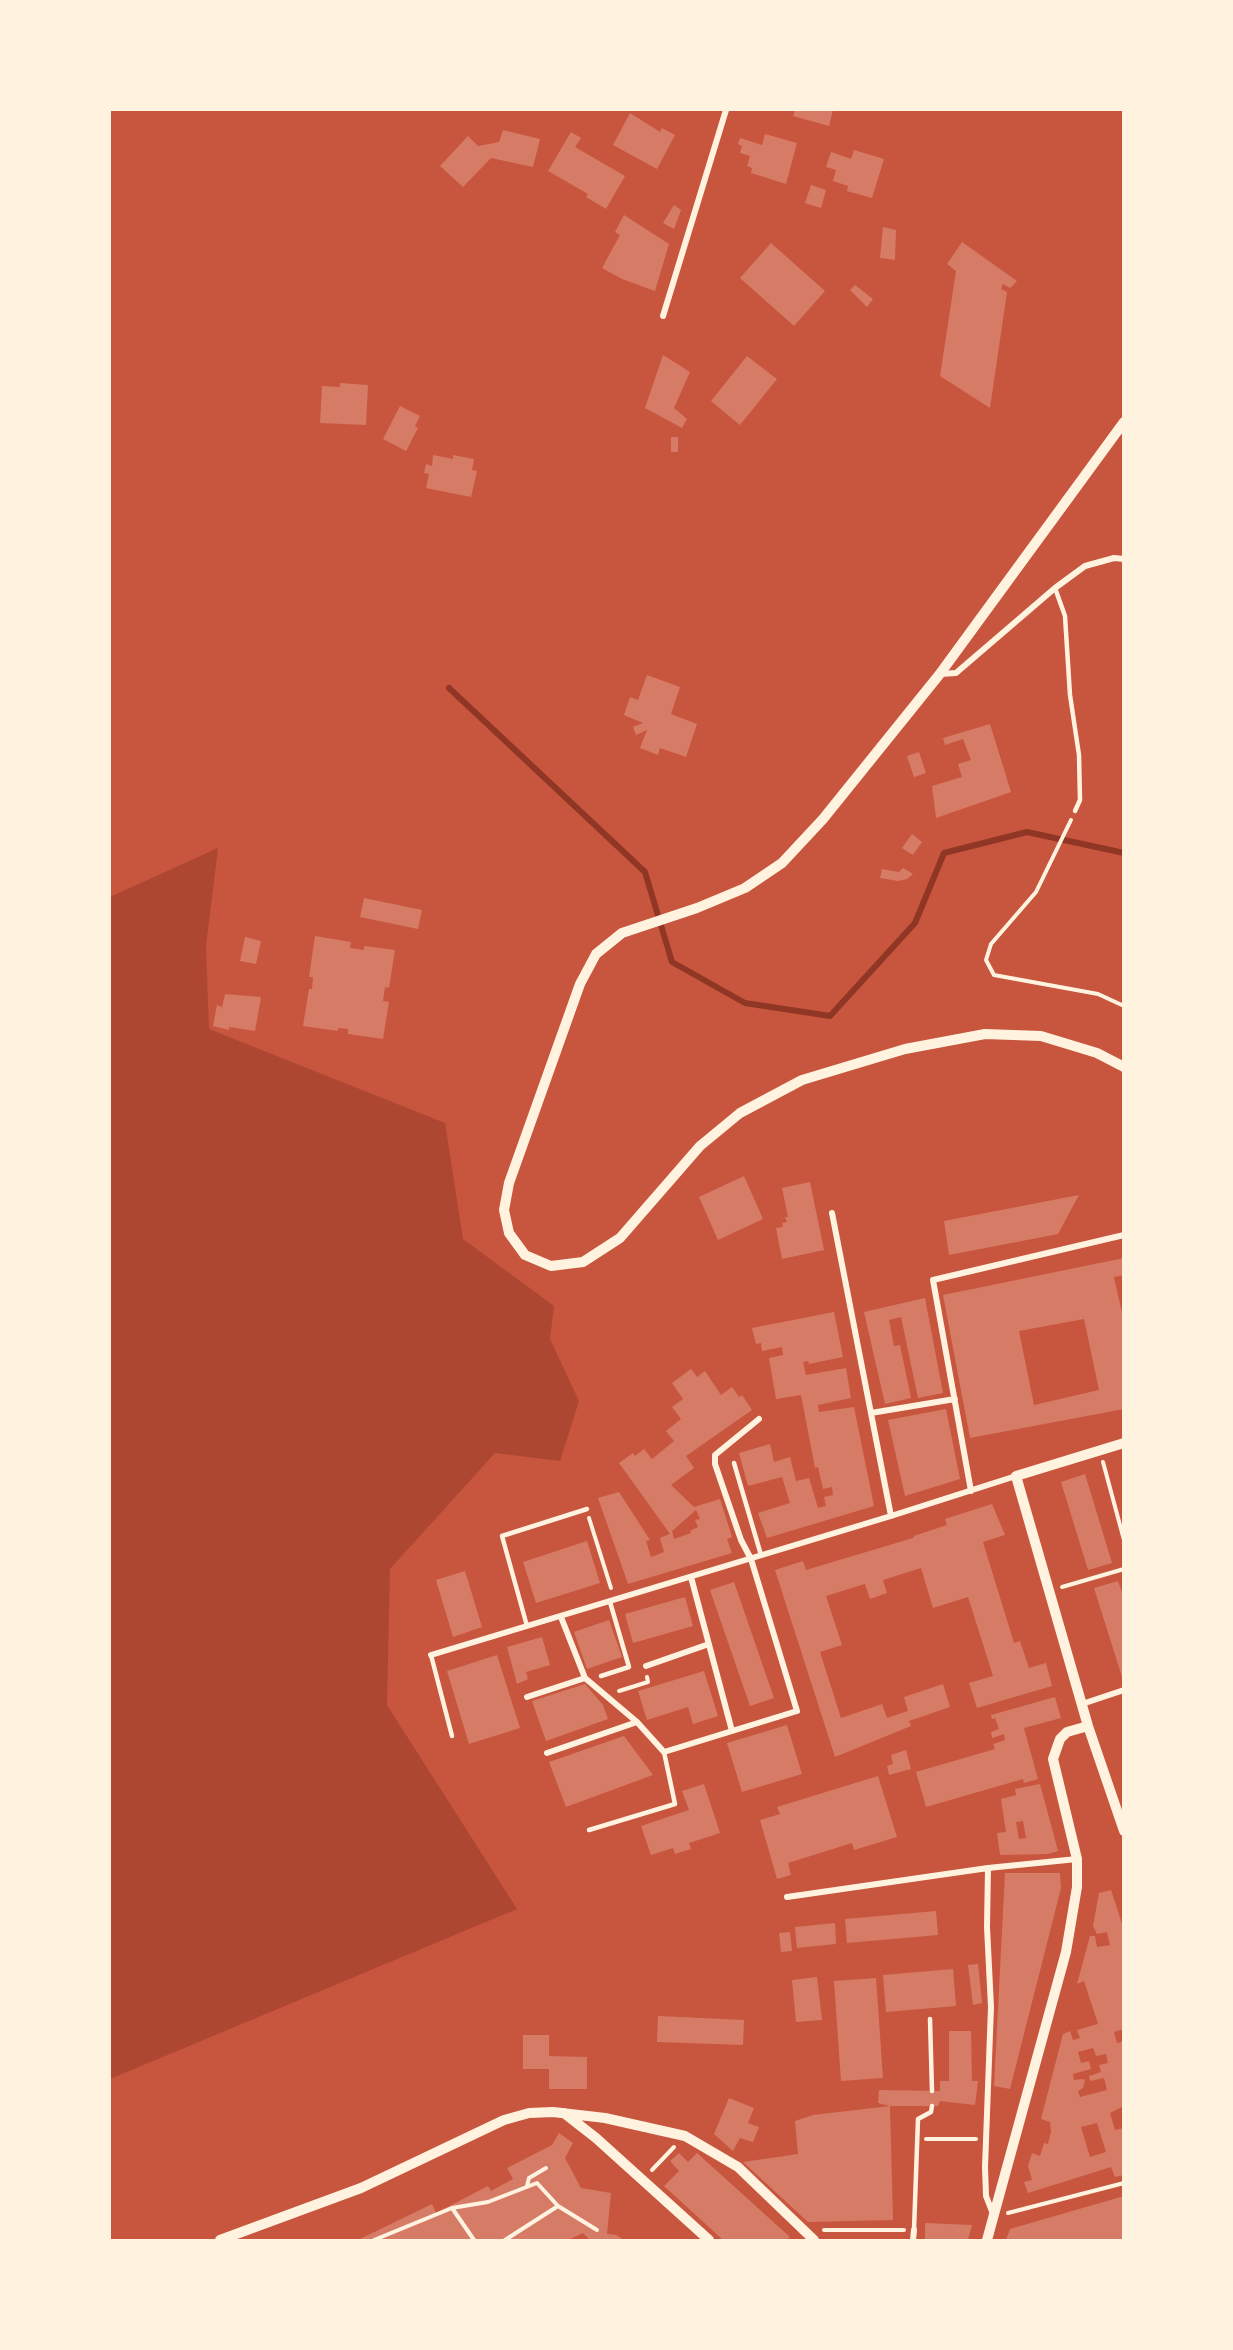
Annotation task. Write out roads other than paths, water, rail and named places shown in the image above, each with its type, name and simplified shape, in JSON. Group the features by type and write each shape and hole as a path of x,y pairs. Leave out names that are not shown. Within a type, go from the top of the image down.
{"street":[{"path":"663,316 726,110"},
{"path":"1124,422 939,675 823,819 782,863 745,888 697,908 622,933 596,954 580,984 509,1183 504,1210 509,1233 525,1255 551,1266 583,1262 620,1238 699,1146 740,1113 802,1080 905,1049 985,1034 1041,1036 1097,1053 1124,1067"},
{"path":"939,675 956,673 1055,588 1085,566 1114,558 1124,559"},
{"path":"832,1213 891,1516"},
{"path":"971,1491 933,1280 1124,1235"},
{"path":"871,1413 955,1399"},
{"path":"561,1617 585,1678 637,1722 664,1752 797,1711 751,1559 741,1540 715,1464 716,1455 759,1419"},
{"path":"431,1655 761,1556 1124,1443"},
{"path":"1016,1476 1088,1725 1124,1831"},
{"path":"691,1576 732,1731"},
{"path":"646,1666 709,1644"},
{"path":"527,1697 585,1678"},
{"path":"1082,1704 1124,1690"},
{"path":"547,1753 637,1722"},
{"path":"987,2241 1066,1952 1077,1887 1077,1859 1053,1759 1059,1739 1067,1732 1088,1725"},
{"path":"787,1898 988,1868 1077,1859"},
{"path":"988,1868 987,1927 991,2007 986,2196 994,2217"},
{"path":"220,2241 361,2188 504,2120 529,2113 564,2113 605,2118 685,2136 738,2167 811,2237"},
{"path":"564,2113 596,2138 709,2241"},
{"path":"914,2230 914,2241"}],"lane":[{"path":"1055,588 1065,616 1070,695 1079,755 1080,800 1076,811"},
{"path":"734,1463 761,1556"},
{"path":"527,1626 502,1536 587,1509"},
{"path":"602,1676 629,1667 610,1602"},
{"path":"431,1655 452,1736"},
{"path":"589,1830 675,1804 664,1752"},
{"path":"930,2019 932,2091"},
{"path":"914,2230 918,2119 931,2112 932,2106"}],"waterway":[{"path":"449,688 645,872 672,962 745,1003 830,1016 915,923 944,853 1027,832 1124,853"}]}
